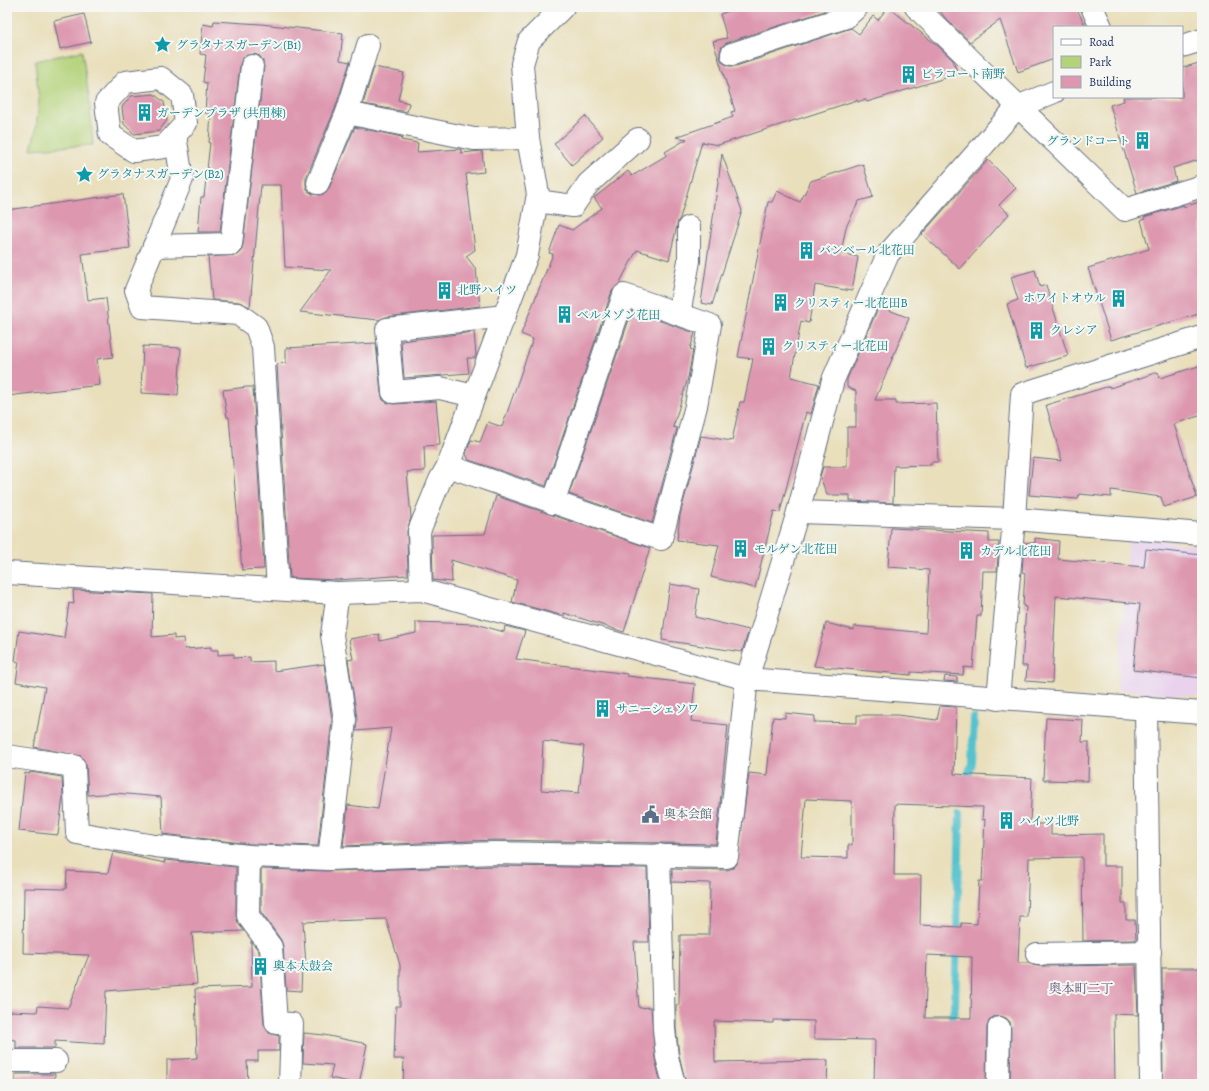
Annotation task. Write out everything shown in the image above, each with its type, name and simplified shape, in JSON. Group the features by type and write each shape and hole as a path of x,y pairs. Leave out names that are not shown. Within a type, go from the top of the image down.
{"street":[{"path":"421,590 419,531 440,480 448,466 528,255 538,194 528,138 522,64 530,41 562,7"},
{"path":"732,54 846,17 857,7"},
{"path":"916,7 1017,107 1125,210 1202,186"},
{"path":"1092,7 1101,26"},
{"path":"1183,46 1202,40"},
{"path":"318,183 347,113 368,45"},
{"path":"154,246 231,244 252,66"},
{"path":"7,756 74,766 77,833 155,846 249,856 329,859 495,853 727,857 747,679 798,512 832,380 888,254 1017,107 1053,92"},
{"path":"347,113 474,139 528,138"},
{"path":"175,135 182,179 136,290 142,307 238,314 256,327 263,347 278,589"},
{"path":"537,201 573,206 588,184 638,139"},
{"path":"679,314 689,261 688,227"},
{"path":"448,466 553,503 662,539 696,406 710,325 624,295 553,503"},
{"path":"474,396 440,388 393,392 387,329 505,316"},
{"path":"998,699 1014,519 1022,394 1202,337"},
{"path":"798,512 1014,519 1202,534"},
{"path":"7,573 338,593 421,590 747,679 998,699 1202,713"},
{"path":"329,859 345,720 332,635 338,593"},
{"path":"1146,708 1151,1084"},
{"path":"659,855 664,1030 674,1084"},
{"path":"249,856 248,916 271,947 276,1023 292,1024 290,1084"},
{"path":"1037,954 1150,952"},
{"path":"998,1084 999,1028"},
{"path":"7,1061 56,1062"}],"shaded area":[{"path":"1129,537 1202,546 1202,696 1117,690"}],"green space":[{"path":"82,51 89,97 93,145 31,149 36,129 39,101 35,61"}],"building":[{"path":"740,7 820,7 825,11 728,42 722,46 720,58 723,63 729,66 736,66 851,28 859,34 873,16 878,20 888,7 938,46 953,60 958,74 867,102 865,99 858,102 857,100 718,145 702,142 678,221 669,260 637,250 619,284 612,291 546,486 469,460 466,454 471,440 480,442 488,422 502,427 533,339 521,334 553,254 549,253 559,225 572,230 602,208 594,198 628,171 632,176 667,155 665,152 687,139 676,137 733,117 731,112 735,111 713,41 727,38 720,14"},
{"path":"937,7 1076,7 1086,26 1053,26 1053,59 1018,72 1000,20 970,42 946,19"},
{"path":"84,14 91,42 60,49 54,21"},
{"path":"214,21 261,24 343,33 340,60 350,62 335,109 306,178 308,191 313,194 320,195 326,193 355,127 402,137 401,140 418,143 417,152 461,149 461,153 482,151 484,172 466,174 475,250 466,256 476,269 480,306 386,317 379,320 300,312 331,270 285,267 281,185 261,185 250,307 239,302 212,300 208,257 237,255 241,251 243,245 264,67 260,56 254,54 247,55 242,59 240,65 220,232 198,232 201,197 204,197 210,143 211,113 205,113 207,83 203,82 206,55 200,54 203,24 213,26"},
{"path":"1202,62 1202,159 1173,168 1176,181 1137,193 1110,105 1124,101 1123,98 1183,98 1183,68"},
{"path":"374,67 404,73 398,100 409,103 407,112 363,104"},
{"name":"ガーデンプラザ (共用棟)","path":"154,94 164,102 167,120 159,131 134,134 124,124 122,107 131,96"},
{"path":"585,116 603,137 572,165 554,144"},
{"path":"722,154 742,211 712,305 701,303"},
{"path":"988,160 1016,188 999,205 1009,214 960,269 922,234"},
{"path":"863,164 873,197 859,201 846,227 841,253 858,257 852,291 815,285 809,323 801,321 791,377 819,384 811,414 806,412 780,512 774,511 755,588 711,577 719,545 677,540 680,515 701,436 732,441 740,402 744,402 753,359 738,357 768,202 772,202 777,191 800,202 811,181"},
{"path":"123,194 130,248 82,254 88,300 106,298 113,357 97,359 100,385 7,396 7,210"},
{"path":"1202,201 1202,313 1111,340 1088,268 1149,249 1141,220 1145,219 1144,217"},
{"name":"クレシア","path":"1035,270 1040,287 1046,285 1068,356 1026,368 1007,304 1018,300 1011,277"},
{"path":"879,306 909,318 875,400 896,400 896,404 936,403 938,462 931,462 931,465 894,466 893,503 850,501 850,495 827,495 820,477 823,467 847,467 847,427 856,427 856,391 847,387 847,379"},
{"path":"632,311 695,333 690,349 693,350 688,378 673,427 677,428 652,523 569,494"},
{"path":"474,332 476,356 475,358 467,358 469,373 404,378 401,341"},
{"path":"376,343 383,400 394,404 436,401 440,445 424,446 425,471 407,472 411,517 407,531 408,575 337,580 290,578 277,364 286,363 286,348"},
{"path":"143,346 181,348 178,395 141,393"},
{"path":"1202,365 1202,415 1174,424 1197,497 1164,507 1161,497 1111,490 1111,497 1079,494 1078,499 1029,495 1033,458 1062,461 1046,405 1110,386 1110,388 1158,372 1160,378"},
{"path":"253,387 264,569 242,570 229,417 227,417 223,390"},
{"path":"496,496 650,548 624,632 564,613 564,616 512,602 517,580 451,560 452,582 433,580 432,535 485,534"},
{"path":"891,528 989,533 989,542 999,542 997,571 983,571 981,616 977,616 973,668 964,667 963,675 911,672 911,675 814,666 826,623 854,630 854,626 926,633 929,570 888,567"},
{"path":"1035,538 1059,541 1058,559 1144,567 1146,549 1202,555 1202,678 1133,670 1140,604 1056,596 1052,683 1026,681 1027,666 1022,666 1026,607 1023,606 1025,573 1022,572 1024,543 1035,543"},
{"path":"670,584 699,589 695,617 749,630 742,652 662,640"},
{"path":"73,590 153,594 152,637 174,635 174,639 184,638 185,649 211,647 211,650 218,650 218,655 234,654 234,658 250,657 250,662 274,661 274,671 324,664 332,720 318,846 250,844 163,834 161,797 115,793 88,795 86,765 81,756 34,747 45,687 16,682 19,662 15,661 19,631 64,638 69,603 74,604"},
{"path":"416,622 476,624 504,632 505,626 525,631 516,659 627,674 627,676 695,684 691,721 728,725 716,844 495,840 343,846 348,805 378,809 391,728 356,731 357,718 348,660 353,659 349,639 379,634 380,641 416,633","holes":["543,741 584,746 579,793 541,790"]},
{"path":"945,676 957,677 957,682 944,681"},
{"path":"940,706 956,707 954,774 1032,778 1030,824 1051,824 1051,835 1103,834 1103,866 1122,866 1122,903 1126,903 1126,920 1135,920 1136,940 1083,941 1082,857 1029,858 1027,917 1020,917 1018,963 1029,963 1037,966 1136,965 1138,1015 1114,1014 1115,1084 1010,1084 1011,1028 1010,1022 1006,1018 999,1016 993,1017 989,1021 987,1027 986,1084 874,1084 875,1040 814,1039 814,1021 773,1020 773,1023 714,1021 715,1062 828,1060 827,1084 686,1084 679,1055 676,1028 676,1005 679,1005 680,935 709,935 710,883 672,882 672,869 727,870 733,868 737,864 749,773 767,775 773,717 785,718 785,713 815,716 814,722 857,723 857,715 897,715 937,720","holes":["806,799 852,801 852,845 848,845 848,858 801,857","895,804 983,807 982,820 985,819 982,881 979,881 977,924 961,923 961,927 920,925 921,875 894,875","927,955 972,957 971,1018 925,1018"]},
{"path":"1046,718 1083,720 1082,742 1089,742 1088,781 1043,780"},
{"path":"30,772 62,777 63,797 58,835 19,831 25,773 30,774"},
{"path":"113,852 165,863 164,860 236,867 236,916 238,923 244,931 192,933 197,984 106,991 104,1044 55,1041 55,1048 16,1048 16,1040 7,1039 7,1011 37,1012 38,1006 68,1008 89,955 23,953 24,888 66,889 67,871 108,873"},
{"path":"495,866 647,868 649,942 634,942 639,1008 651,1007 655,1058 661,1084 403,1084 404,1059 394,1059 396,1006 400,1006 400,965 386,919 303,922 306,966 302,966 301,991 286,990 283,946 281,940 261,912 261,869 329,871"},
{"path":"251,941 259,951 264,1024 269,1033 279,1036 279,1051 258,1051 258,1061 247,1061 248,1084 167,1084 167,1060 197,1058 195,989 252,987"},
{"path":"1162,968 1202,968 1202,1084 1163,1084"},
{"path":"304,1033 324,1035 367,1044 359,1084 330,1078 333,1065 303,1063"},
{"path":"15,1074 55,1074 54,1084 15,1084"}],"waterway":[{"path":"965,785 972,763 974,718"},
{"path":"950,1028 955,1006 960,814"}],"place":[{"name":"グラタナスガーデン(B1)","path":"163,45"},
{"name":"ビラコート南野","path":"908,74"},
{"name":"ガーデンプラザ (共用棟)","path":"144,113"},
{"name":"グランドコート","path":"1143,141"},
{"name":"グラタナスガーデン(B2)","path":"84,174"},
{"name":"バンベール北花田","path":"806,250"},
{"name":"北野ハイツ","path":"444,290"},
{"name":"ホワイトオウル","path":"1119,298"},
{"name":"クリスティー北花田B","path":"781,303"},
{"name":"ベルメゾン花田","path":"564,315"},
{"name":"クレシア","path":"1037,330"},
{"name":"クリスティー北花田","path":"769,346"},
{"name":"モルゲン北花田","path":"741,549"},
{"name":"カデル北花田","path":"967,551"},
{"name":"サニーシェソワ","path":"603,709"},
{"name":"奥本会館","path":"651,814"},
{"name":"ハイツ北野","path":"1006,821"},
{"name":"奥本太鼓会","path":"260,966"}],"district":[{"name":"奥本町二丁","path":"1081,988"}]}
